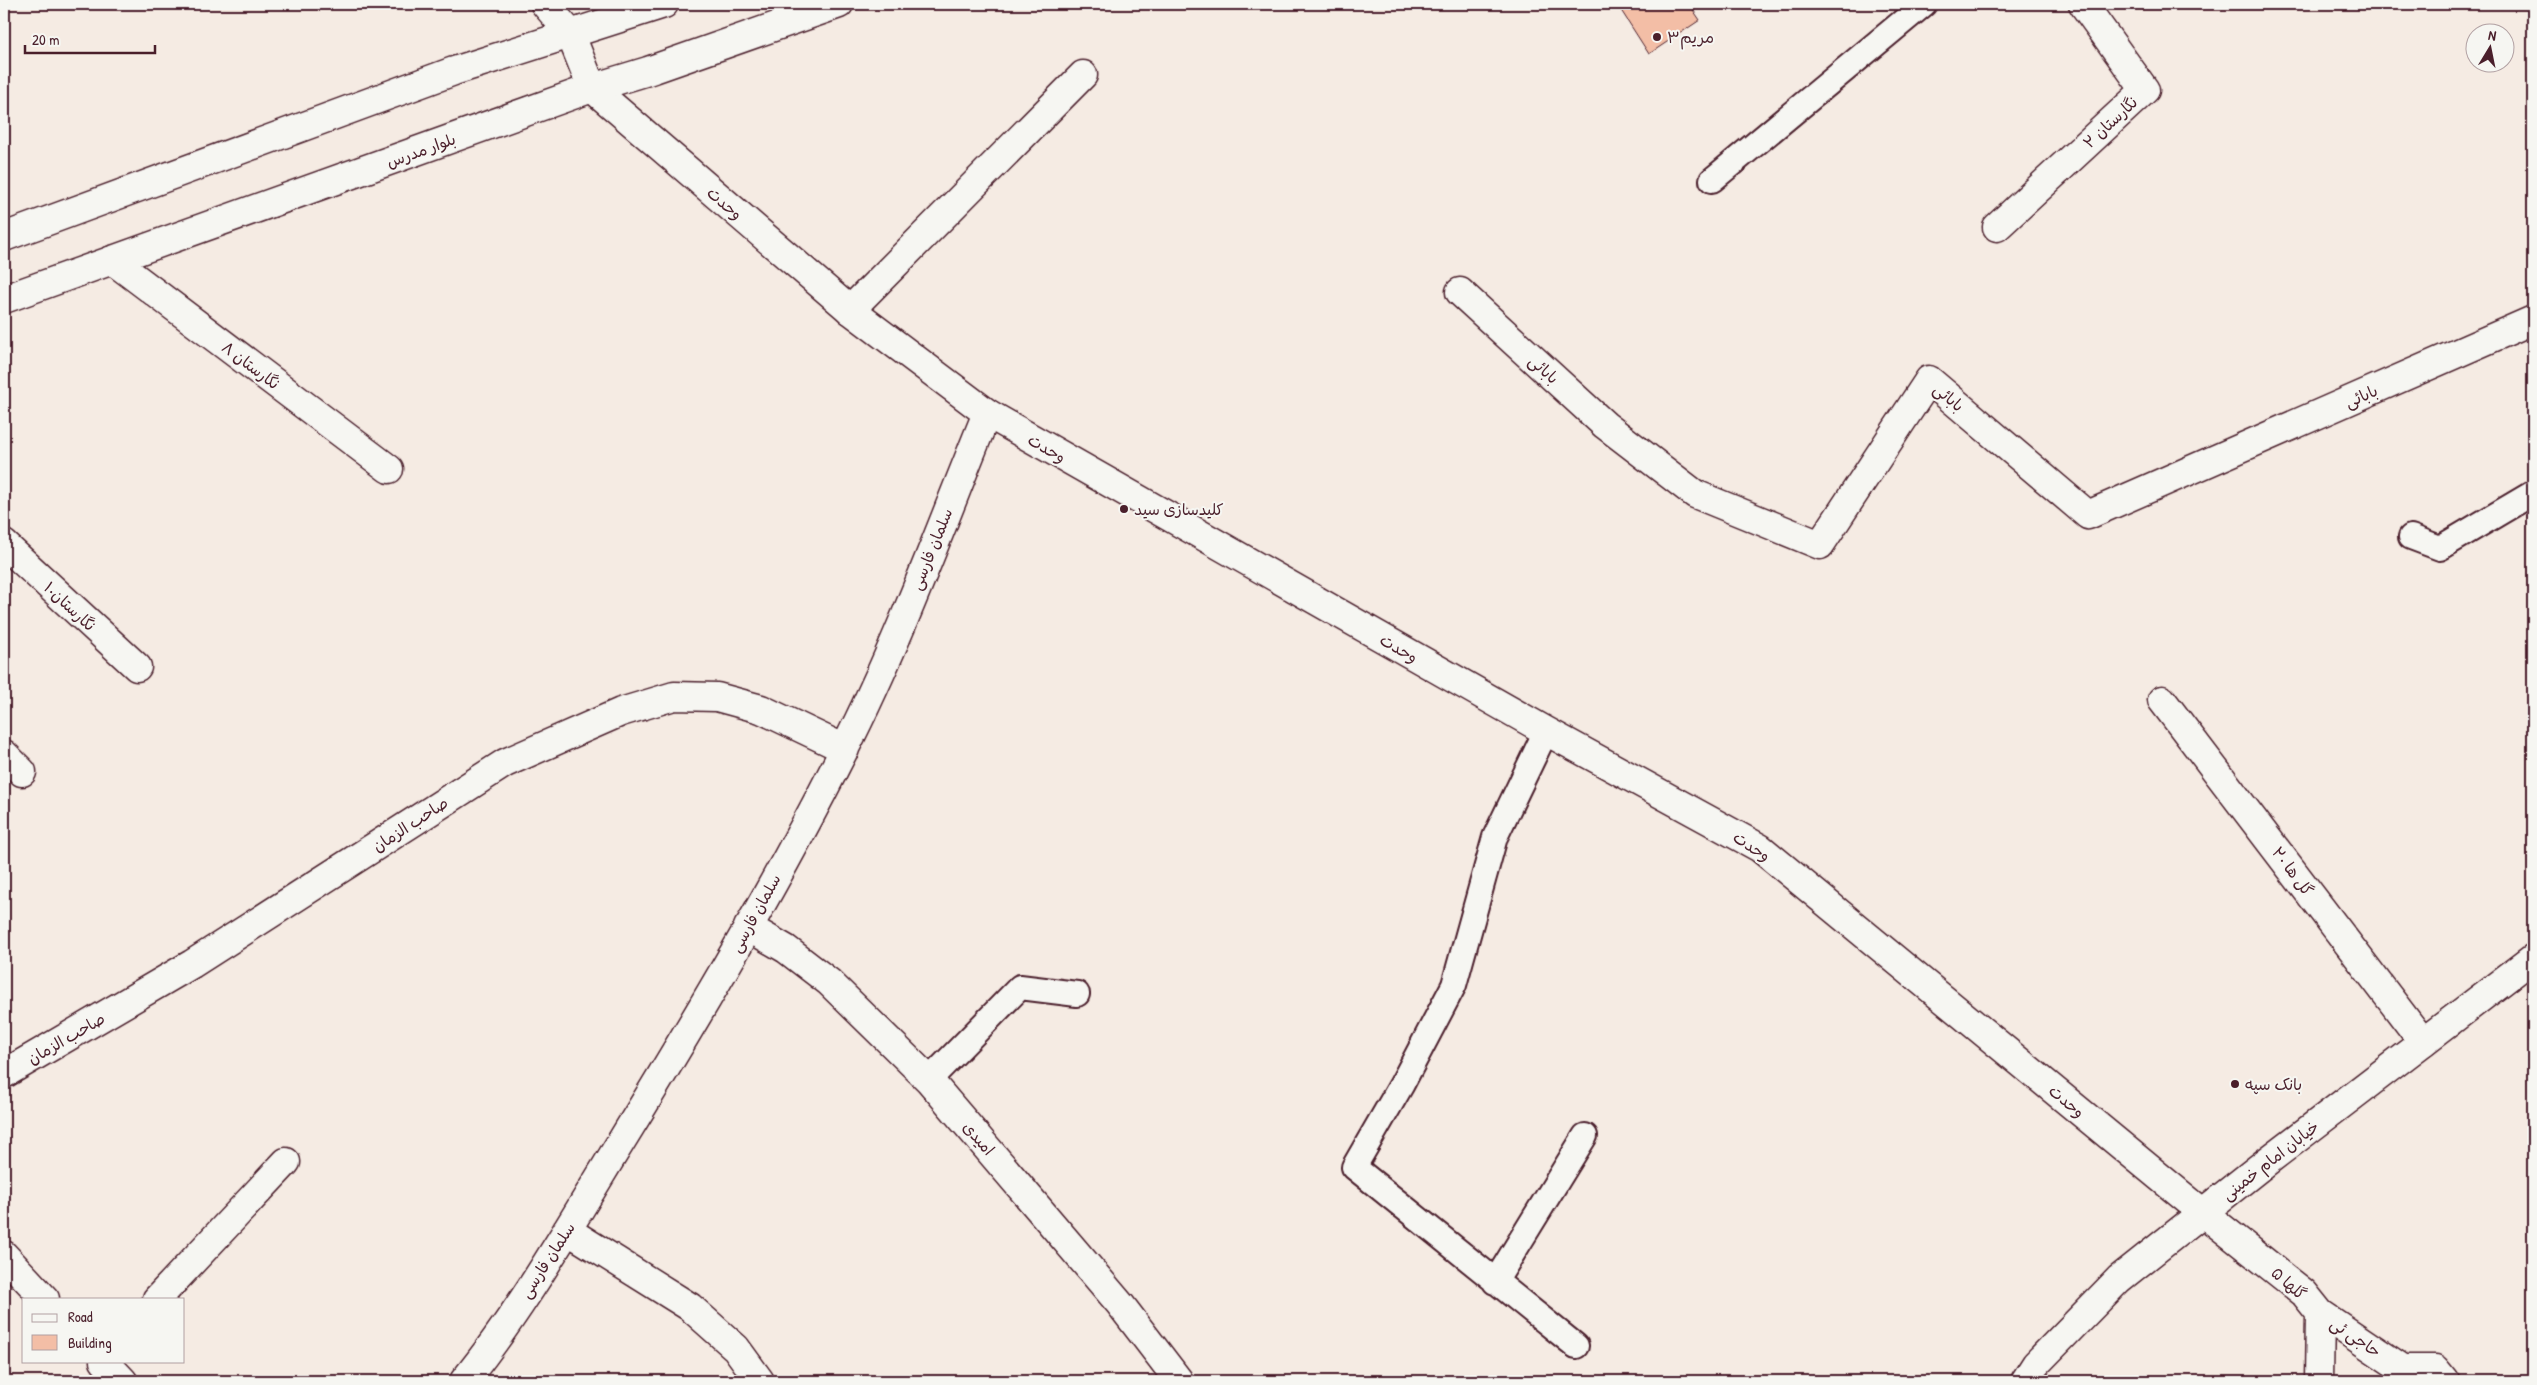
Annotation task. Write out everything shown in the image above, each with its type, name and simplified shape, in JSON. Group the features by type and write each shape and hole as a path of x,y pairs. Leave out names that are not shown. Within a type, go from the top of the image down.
{"street":[{"path":"545,4 570,34 592,88"},
{"path":"4,237 454,71 664,4"},
{"name":"بلوار مدرس","path":"4,299 592,88 839,4"},
{"name":"نگارستان ۲","path":"1997,227 2145,90 2083,4"},
{"path":"850,310 1083,75"},
{"name":"وحدت","path":"592,88 850,310 987,413 1546,731 1760,848 2202,1212"},
{"name":"نگارستان ۸","path":"112,260 389,469"},
{"name":"بابائی","path":"1460,292 1605,425 1695,494 1820,545 1929,380 2088,515 2533,320"},
{"name":"سلمان فارسی","path":"464,1381 496,1338 567,1230 646,1101 748,927 845,749 895,639 987,413"},
{"name":"نگارستان۱۰","path":"4,544 137,667"},
{"name":"صاحب الزمان","path":"4,1074 192,964 505,763 621,712 674,696 717,697 761,709 845,749"},
{"name":"گل ها ۲۰","path":"2162,700 2423,1042"},
{"name":"امیدی","path":"748,927 786,949 829,982 929,1080 1120,1304 1179,1381"},
{"name":"خیابان امام خمینی","path":"2025,1381 2036,1364 2119,1279 2202,1212 2533,958"},
{"path":"158,1298 286,1162"},
{"name":"گلها ۵","path":"2202,1212 2304,1293 2320,1312 2318,1381"},
{"path":"567,1230 690,1307 736,1348 760,1381"},
{"path":"4,1255 44,1298"},
{"name":"حاجی ئی","path":"2320,1312 2403,1369 2435,1369 2445,1381"},
{"path":"105,1362 123,1381"}],"lane":[{"path":"1712,180 1924,4"},
{"path":"2411,537 2440,548 2533,492"},
{"path":"1546,731 1495,837 1454,985 1402,1084 1354,1167 1576,1346"},
{"path":"929,1080 1020,987 1077,994"},
{"path":"1495,1282 1585,1136"}],"building":[{"name":"مریم۳","path":"1617,4 1689,4 1700,20 1649,54"}],"place":[{"name":"مریم۳","path":"1657,37"},
{"name":"کلیدسازی سید","path":"1124,509"},
{"name":"بانک سپه","path":"2235,1084"}]}
